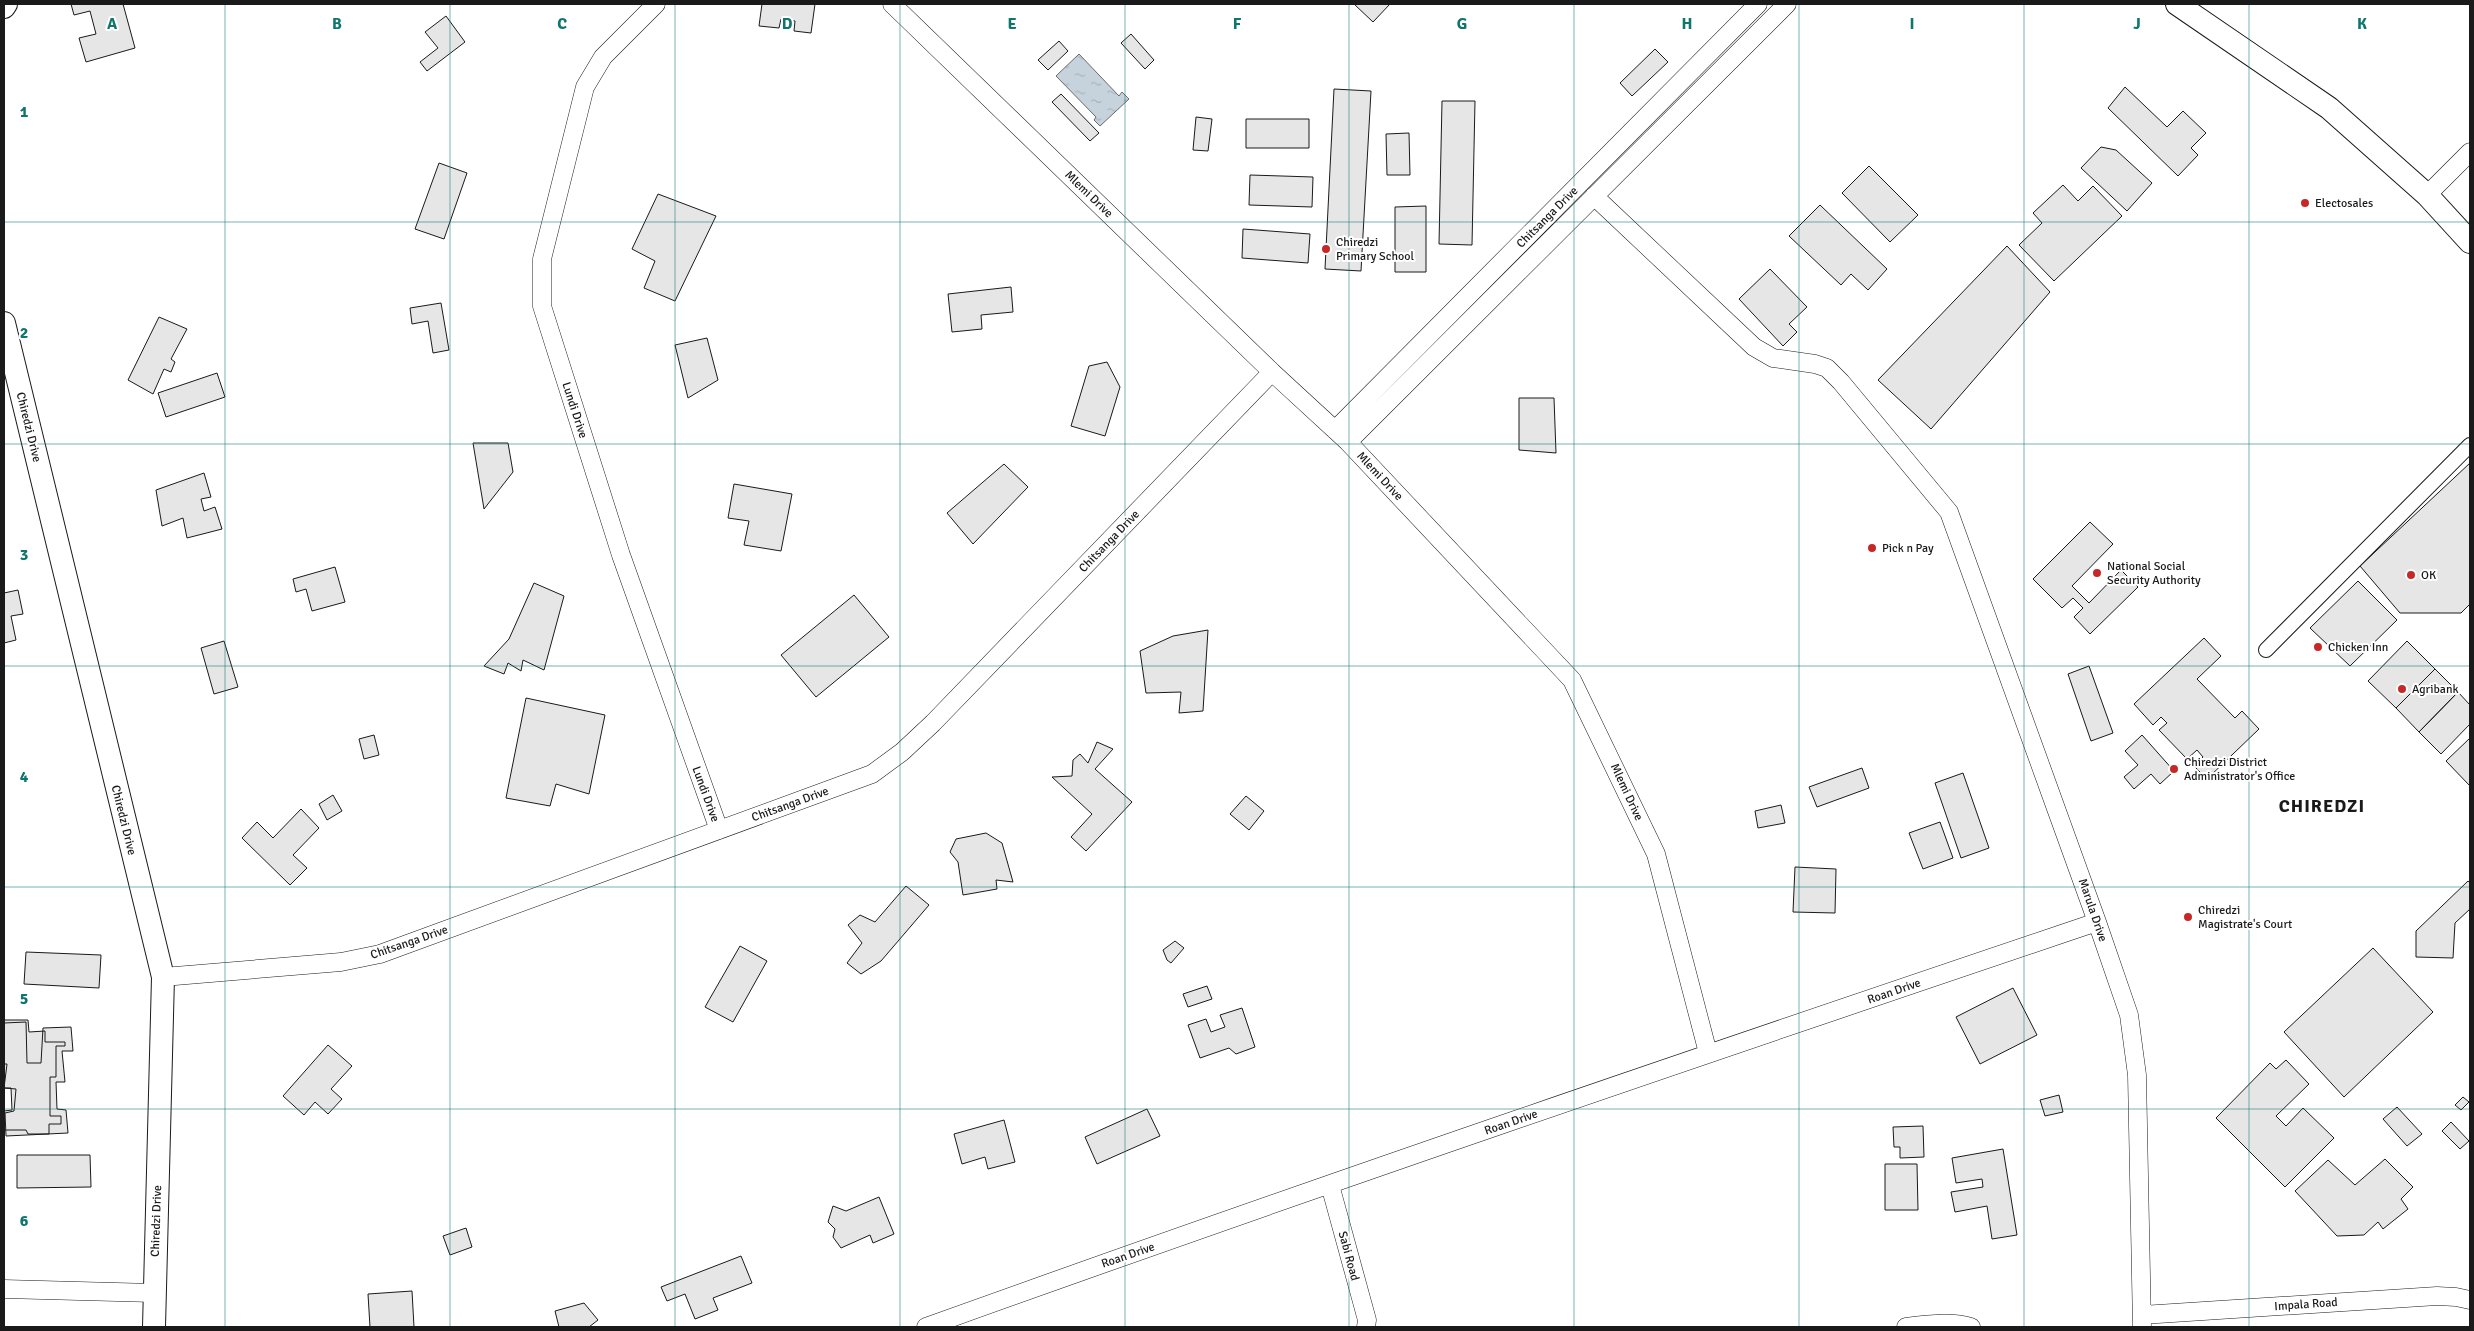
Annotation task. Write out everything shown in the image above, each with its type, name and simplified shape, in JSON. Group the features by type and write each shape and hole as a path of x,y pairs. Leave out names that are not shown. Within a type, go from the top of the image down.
{"street":[{"name":"Lundi Drive","path":"656,4 603,57 585,87 542,259 542,306 621,556 719,830"},
{"name":"Mlemi Drive","path":"892,4 1272,372 1348,442 1572,680 1656,854 1708,1053"},
{"name":"Chitsanga Drive","path":"1335,430 1758,4"},
{"path":"1348,442 1788,4"},
{"path":"2177,4 2329,108 2427,195 2470,242"},
{"path":"2427,195 2470,152"},
{"name":"Marula Drive","path":"1594,196 1754,348 1773,358 1815,364 1827,368 1841,382 1949,512 2098,922 2129,1015 2137,1075 2142,1321"},
{"name":"Chiredzi Drive","path":"4,323 163,977 154,1327"},
{"name":"Chitsanga Drive","path":"163,977 341,962 380,954 872,774 902,752 940,716 1272,372"},
{"path":"2266,650 2470,445"},
{"name":"Roan Drive","path":"926,1327 1708,1053 2098,922"},
{"name":"Sabi Road","path":"1330,1186 1367,1320 1366,1327"},
{"path":"4,1289 154,1293"},
{"name":"Impala Road","path":"2142,1321 2437,1296 2470,1300"},
{"path":"1906,1327 1962,1324 1972,1327"}],"water":[{"path":"1079,54 1119,96 1122,92 1129,99 1100,126 1094,120 1096,117 1056,76"}],"building":[{"path":"71,4 123,4 135,48 86,62 79,38 96,34 90,11 74,15"},
{"path":"762,4 815,4 811,33 794,31 795,21 781,19 779,28 759,26"},
{"path":"1354,4 1390,4 1373,22"},
{"path":"446,16 465,42 427,71 420,62 438,48 425,32"},
{"path":"1131,34 1154,60 1145,69 1121,43"},
{"path":"1059,41 1068,51 1048,70 1038,60"},
{"path":"1655,49 1668,62 1632,96 1620,83"},
{"path":"2125,87 2167,127 2183,111 2206,133 2191,148 2198,155 2178,176 2108,108"},
{"path":"1334,89 1371,91 1361,271 1325,269"},
{"path":"1061,94 1099,133 1090,141 1052,102"},
{"path":"1442,101 1475,101 1472,245 1439,244"},
{"path":"1196,117 1212,119 1208,151 1193,150"},
{"path":"1246,119 1309,119 1309,148 1246,148"},
{"path":"1409,133 1410,175 1387,175 1386,134"},
{"path":"2101,147 2116,150 2152,183 2127,211 2081,168"},
{"path":"439,163 467,173 444,239 415,229"},
{"path":"1869,166 1918,215 1890,242 1842,193"},
{"path":"1250,175 1313,177 1312,207 1249,205"},
{"path":"2063,185 2078,201 2093,186 2122,216 2054,281 2019,245 2042,223 2033,213"},
{"path":"658,194 716,216 675,301 644,288 655,261 632,249"},
{"path":"1820,205 1887,269 1868,290 1851,274 1841,285 1789,236"},
{"path":"1426,206 1426,272 1395,272 1395,207"},
{"path":"1243,229 1310,234 1308,263 1242,258"},
{"path":"2007,246 2050,292 1931,429 1878,380"},
{"path":"1770,269 1807,307 1789,324 1797,332 1783,346 1739,299"},
{"path":"1011,287 1013,312 981,315 982,329 952,332 948,294"},
{"path":"441,303 449,350 433,353 428,321 412,324 410,308"},
{"path":"159,317 187,329 171,359 175,362 171,372 164,369 153,394 128,380"},
{"path":"707,338 718,380 688,398 675,345"},
{"path":"1107,362 1120,387 1105,436 1071,426 1089,366"},
{"path":"217,373 225,397 166,417 158,393"},
{"path":"1519,398 1554,398 1556,453 1519,450"},
{"path":"473,443 508,443 513,472 484,509"},
{"path":"2470,463 2470,604 2461,613 2400,613 2360,566"},
{"path":"1004,464 1028,487 973,544 947,513"},
{"path":"204,473 211,497 201,499 204,511 215,507 222,529 187,538 183,518 162,526 156,490"},
{"path":"734,484 792,494 781,551 744,545 749,521 728,518"},
{"path":"2090,522 2113,544 2072,586 2089,603 2121,570 2138,587 2090,634 2074,617 2083,608 2073,598 2062,608 2033,579"},
{"path":"335,567 345,602 312,611 306,589 296,592 293,579"},
{"path":"2358,581 2397,620 2350,666 2310,628"},
{"path":"534,583 564,596 544,670 523,660 521,671 508,663 504,674 484,666 509,639"},
{"path":"18,590 23,614 11,616 16,640 4,643 4,593"},
{"path":"854,595 889,637 816,697 781,655"},
{"path":"1208,630 1203,711 1179,713 1181,692 1146,693 1140,651 1173,636"},
{"path":"2204,638 2221,656 2197,679 2235,718 2242,711 2259,729 2207,779 2194,766 2203,757 2197,750 2187,759 2159,730 2167,723 2161,717 2153,725 2134,704"},
{"path":"224,641 238,687 214,694 201,648"},
{"path":"2407,641 2435,669 2396,708 2368,681"},
{"path":"2089,666 2113,733 2091,741 2068,674"},
{"path":"2435,669 2458,692 2419,732 2396,708"},
{"path":"2458,692 2470,705 2470,724 2441,754 2419,732"},
{"path":"526,698 605,715 589,794 556,784 550,806 506,798"},
{"path":"374,735 379,755 364,759 359,739"},
{"path":"2142,735 2174,771 2160,784 2151,774 2134,789 2124,777 2138,765 2125,751"},
{"path":"2470,738 2470,786 2446,761"},
{"path":"1097,742 1113,749 1095,769 1132,802 1086,851 1071,837 1092,814 1052,777 1072,776 1073,760 1080,754 1088,763"},
{"path":"1862,768 1869,788 1817,807 1809,787"},
{"path":"1963,773 1989,848 1961,858 1935,783"},
{"path":"333,795 342,811 327,820 319,804"},
{"path":"1246,796 1264,811 1249,830 1230,814"},
{"path":"1781,805 1785,823 1758,828 1755,811"},
{"path":"301,809 319,828 293,855 307,868 290,885 242,838 257,822 273,838"},
{"path":"1940,822 1953,858 1923,869 1909,833"},
{"path":"986,833 1002,843 1013,882 996,880 997,889 963,895 958,862 950,852 956,839"},
{"path":"1795,867 1836,869 1835,913 1793,912"},
{"path":"2468,881 2470,883 2470,909 2455,923 2453,958 2416,957 2416,931"},
{"path":"906,886 929,905 881,961 861,974 847,963 862,943 848,925 860,915 875,922"},
{"path":"1175,941 1184,948 1171,963 1167,960 1163,950"},
{"path":"740,946 767,961 733,1022 705,1007"},
{"path":"2373,948 2433,1012 2344,1097 2284,1032"},
{"path":"26,952 101,955 99,988 24,984"},
{"path":"1207,986 1212,999 1188,1007 1183,994"},
{"path":"2013,988 2037,1035 1980,1064 1956,1017"},
{"path":"1242,1008 1255,1047 1236,1054 1229,1048 1200,1058 1188,1025 1206,1019 1211,1032 1225,1027 1220,1015"},
{"path":"4,1020 28,1020 29,1032 45,1031 45,1042 65,1042 65,1046 56,1046 56,1077 50,1077 50,1116 61,1116 61,1124 49,1124 49,1134 28,1134 26,1130 4,1130 4,1111 12,1110 11,1088 4,1088"},
{"path":"26,1022 27,1063 41,1063 43,1028 71,1027 73,1051 62,1051 65,1082 56,1082 57,1109 66,1110 68,1133 6,1136 5,1113 14,1111 16,1089 4,1088 7,1064 4,1064 4,1023"},
{"path":"328,1045 352,1066 331,1089 342,1099 328,1114 315,1102 304,1115 283,1096"},
{"path":"2286,1060 2309,1084 2276,1116 2286,1126 2303,1108 2334,1138 2285,1187 2216,1118 2270,1063 2276,1069"},
{"path":"2059,1095 2063,1112 2045,1116 2040,1100"},
{"path":"2463,1097 2469,1102 2461,1110 2455,1105"},
{"path":"2397,1107 2422,1134 2407,1146 2383,1119"},
{"path":"1147,1109 1160,1136 1097,1164 1085,1137"},
{"path":"1004,1120 1015,1162 988,1169 985,1157 962,1164 954,1134"},
{"path":"2451,1122 2469,1141 2460,1149 2442,1131"},
{"path":"1923,1126 1924,1157 1900,1158 1900,1147 1894,1147 1893,1127"},
{"path":"2003,1149 2017,1235 1992,1239 1987,1206 1955,1212 1951,1192 1983,1187 1982,1179 1956,1183 1952,1158"},
{"path":"17,1155 90,1155 91,1187 17,1188"},
{"path":"2385,1159 2413,1187 2401,1199 2408,1209 2383,1229 2378,1222 2364,1235 2337,1236 2295,1191 2328,1160 2355,1185"},
{"path":"1885,1164 1917,1164 1918,1210 1885,1210"},
{"path":"879,1197 894,1234 873,1243 870,1235 841,1248 833,1237 835,1229 828,1222 833,1206 846,1211"},
{"path":"466,1228 472,1247 450,1255 443,1236"},
{"path":"741,1256 752,1283 713,1298 718,1310 695,1319 685,1294 667,1301 661,1287"},
{"path":"412,1291 414,1327 370,1327 368,1294"},
{"path":"584,1303 598,1320 589,1327 559,1327 555,1311"}],"place":[{"name":"Electosales","path":"2305,203"},
{"name":"Chiredzi Primary School","path":"1326,249"},
{"name":"Pick n Pay","path":"1872,548"},
{"name":"National Social Security Authority","path":"2097,573"},
{"name":"OK","path":"2411,575"},
{"name":"Chicken Inn","path":"2318,647"},
{"name":"Agribank","path":"2402,689"},
{"name":"Chiredzi District Administrator's Office","path":"2174,769"},
{"name":"Chiredzi Magistrate's Court","path":"2188,917"}],"district":[{"name":"CHIREDZI","path":"2322,806"}]}
